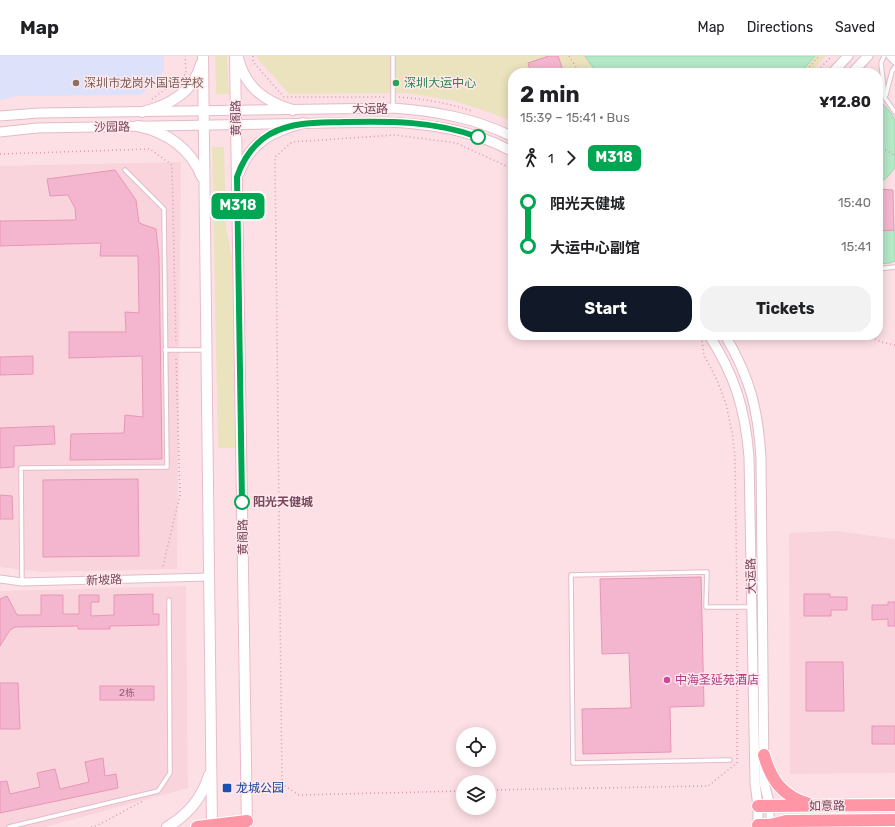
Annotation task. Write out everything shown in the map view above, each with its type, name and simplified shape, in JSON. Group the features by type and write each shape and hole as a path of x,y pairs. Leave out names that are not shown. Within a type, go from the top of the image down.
{"main road":[{"path":"202,56 212,826"},
{"path":"142,112 155,109 178,98 194,78 199,68 202,56"},
{"path":"236,56 245,76 251,85 261,95 271,102 293,110"},
{"name":"黄阁路","path":"236,56 247,824"},
{"path":"237,177 248,154 257,144 274,132 303,123"},
{"path":"138,126 158,132 181,145 198,167 204,182"},
{"path":"764,755 768,770 781,788 802,802 816,806"},
{"path":"167,827 177,822 198,800 206,786 211,767"},
{"name":"如意路","path":"764,806 895,805"},
{"name":"如意路","path":"764,826 786,821 820,823 895,820"},
{"path":"804,827 820,823"},
{"path":"197,827 247,824"}],"street":[{"path":"837,68 848,56"},
{"path":"857,68 868,56"},
{"path":"890,56 895,61"},
{"name":"大运路","path":"224,111 393,108 442,113 487,126 508,135"},
{"name":"沙园路","path":"0,116 39,113 224,111"},
{"name":"大运路","path":"224,124 415,123 466,132 508,150"},
{"name":"沙园路","path":"0,132 37,128 224,124"},
{"name":"大运路","path":"707,340 729,370 738,392 747,434 749,457 755,783 764,806"},
{"name":"大运路","path":"728,340 748,381 756,407 762,458 764,826"},
{"name":"新坡路","path":"0,579 22,582 209,577"}],"lane":[{"path":"393,56 393,108"},
{"path":"882,68 881,63 884,56"},
{"path":"885,98 892,71 895,67"},
{"path":"883,80 885,98 895,112"},
{"path":"22,582 21,468 167,467 164,209 125,170"},
{"path":"883,269 895,268"},
{"path":"165,350 206,350"},
{"path":"730,760 573,763 571,575 707,572 706,607 751,607"},
{"path":"9,827 158,791 170,773 169,600"}],"path":[{"path":"152,99 186,74 185,56"},
{"path":"253,56 253,62 284,97 414,98 455,106 477,113"},
{"path":"569,56 577,68"},
{"path":"808,68 819,56"},
{"path":"820,68 832,56"},
{"path":"456,790 299,795 282,784 275,157 292,142 395,135 456,144 508,167"},
{"path":"0,154 150,149 172,165 180,495 163,566"},
{"path":"883,149 895,156"},
{"path":"496,790 708,786 737,763 735,458 732,432 726,404 717,380 704,355 705,340"},
{"path":"878,340 895,345"},
{"path":"91,827 98,825 144,801"}],"shaded area":[{"name":"深圳市龙岗外国语学校","path":"0,56 164,56 164,71 141,95 18,96 0,100"},
{"path":"215,56 227,56 229,94 216,94"},
{"name":"深圳大运中心","path":"257,56 826,56 815,68 508,68 508,120 455,101 407,93 289,94 257,58"},
{"path":"585,56 815,56 804,68 593,68"},
{"path":"883,104 895,121 895,165 888,176 883,180"},
{"path":"212,147 224,147 226,228 232,256 235,448 218,448"},
{"path":"181,162 177,569 42,572 0,567 0,166"},
{"path":"894,230 895,232 895,261 890,263 883,264 883,231"},
{"path":"837,531 895,539 895,773 790,774 789,533"},
{"path":"186,586 188,788 45,827 0,827 0,591"}],"building":[{"path":"549,56 558,56 562,68 530,68 528,63"},
{"path":"115,170 136,200 139,223 156,229 159,257 162,459 70,460 71,434 124,433 125,415 143,417 142,356 69,358 69,332 126,332 125,312 139,313 138,256 100,256 101,243 0,246 0,221 76,220 75,208 68,195 50,196 47,179"},
{"path":"883,189 893,190 894,230 883,231"},
{"path":"33,356 33,374 0,375 0,357"},
{"path":"54,426 55,444 14,446 14,467 0,468 0,428"},
{"path":"138,479 139,556 43,557 43,480"},
{"path":"0,495 12,496 13,519 0,519"},
{"name":"中海圣延苑酒店","path":"701,577 704,706 670,707 671,752 583,754 582,709 631,708 629,653 602,654 600,579"},
{"path":"153,594 153,614 159,614 159,625 110,626 110,629 78,629 78,626 15,627 10,630 0,646 0,599 7,596 17,615 41,615 41,595 63,595 63,614 79,614 79,595 99,595 99,602 91,602 91,616 114,615 114,595"},
{"path":"804,594 830,594 830,597 847,597 847,610 831,610 831,616 804,616"},
{"path":"888,602 895,602 895,626 888,626 888,619 872,620 872,605 888,605"},
{"path":"806,662 843,662 844,711 806,711"},
{"path":"0,683 18,683 20,729 0,729"},
{"path":"100,686 154,686 154,700 100,700"},
{"path":"872,726 895,726 895,744 872,744"},
{"path":"103,758 105,776 116,774 118,788 0,813 0,782 7,781 10,794 40,787 37,773 55,769 60,789 89,782 85,762"}],"bus line":[{"name":"M318","path":"242,502 237,177 248,154 257,144 269,135 284,128 303,123 415,123 466,132 478,137"}],"place":[{"name":"深圳市龙岗外国语学校","path":"76,83"},
{"name":"深圳大运中心","path":"396,83"},
{"name":"阳光天健城","path":"242,502"},
{"name":"中海圣延苑酒店","path":"667,680"},
{"name":"龙城公园","path":"227,788"}]}
